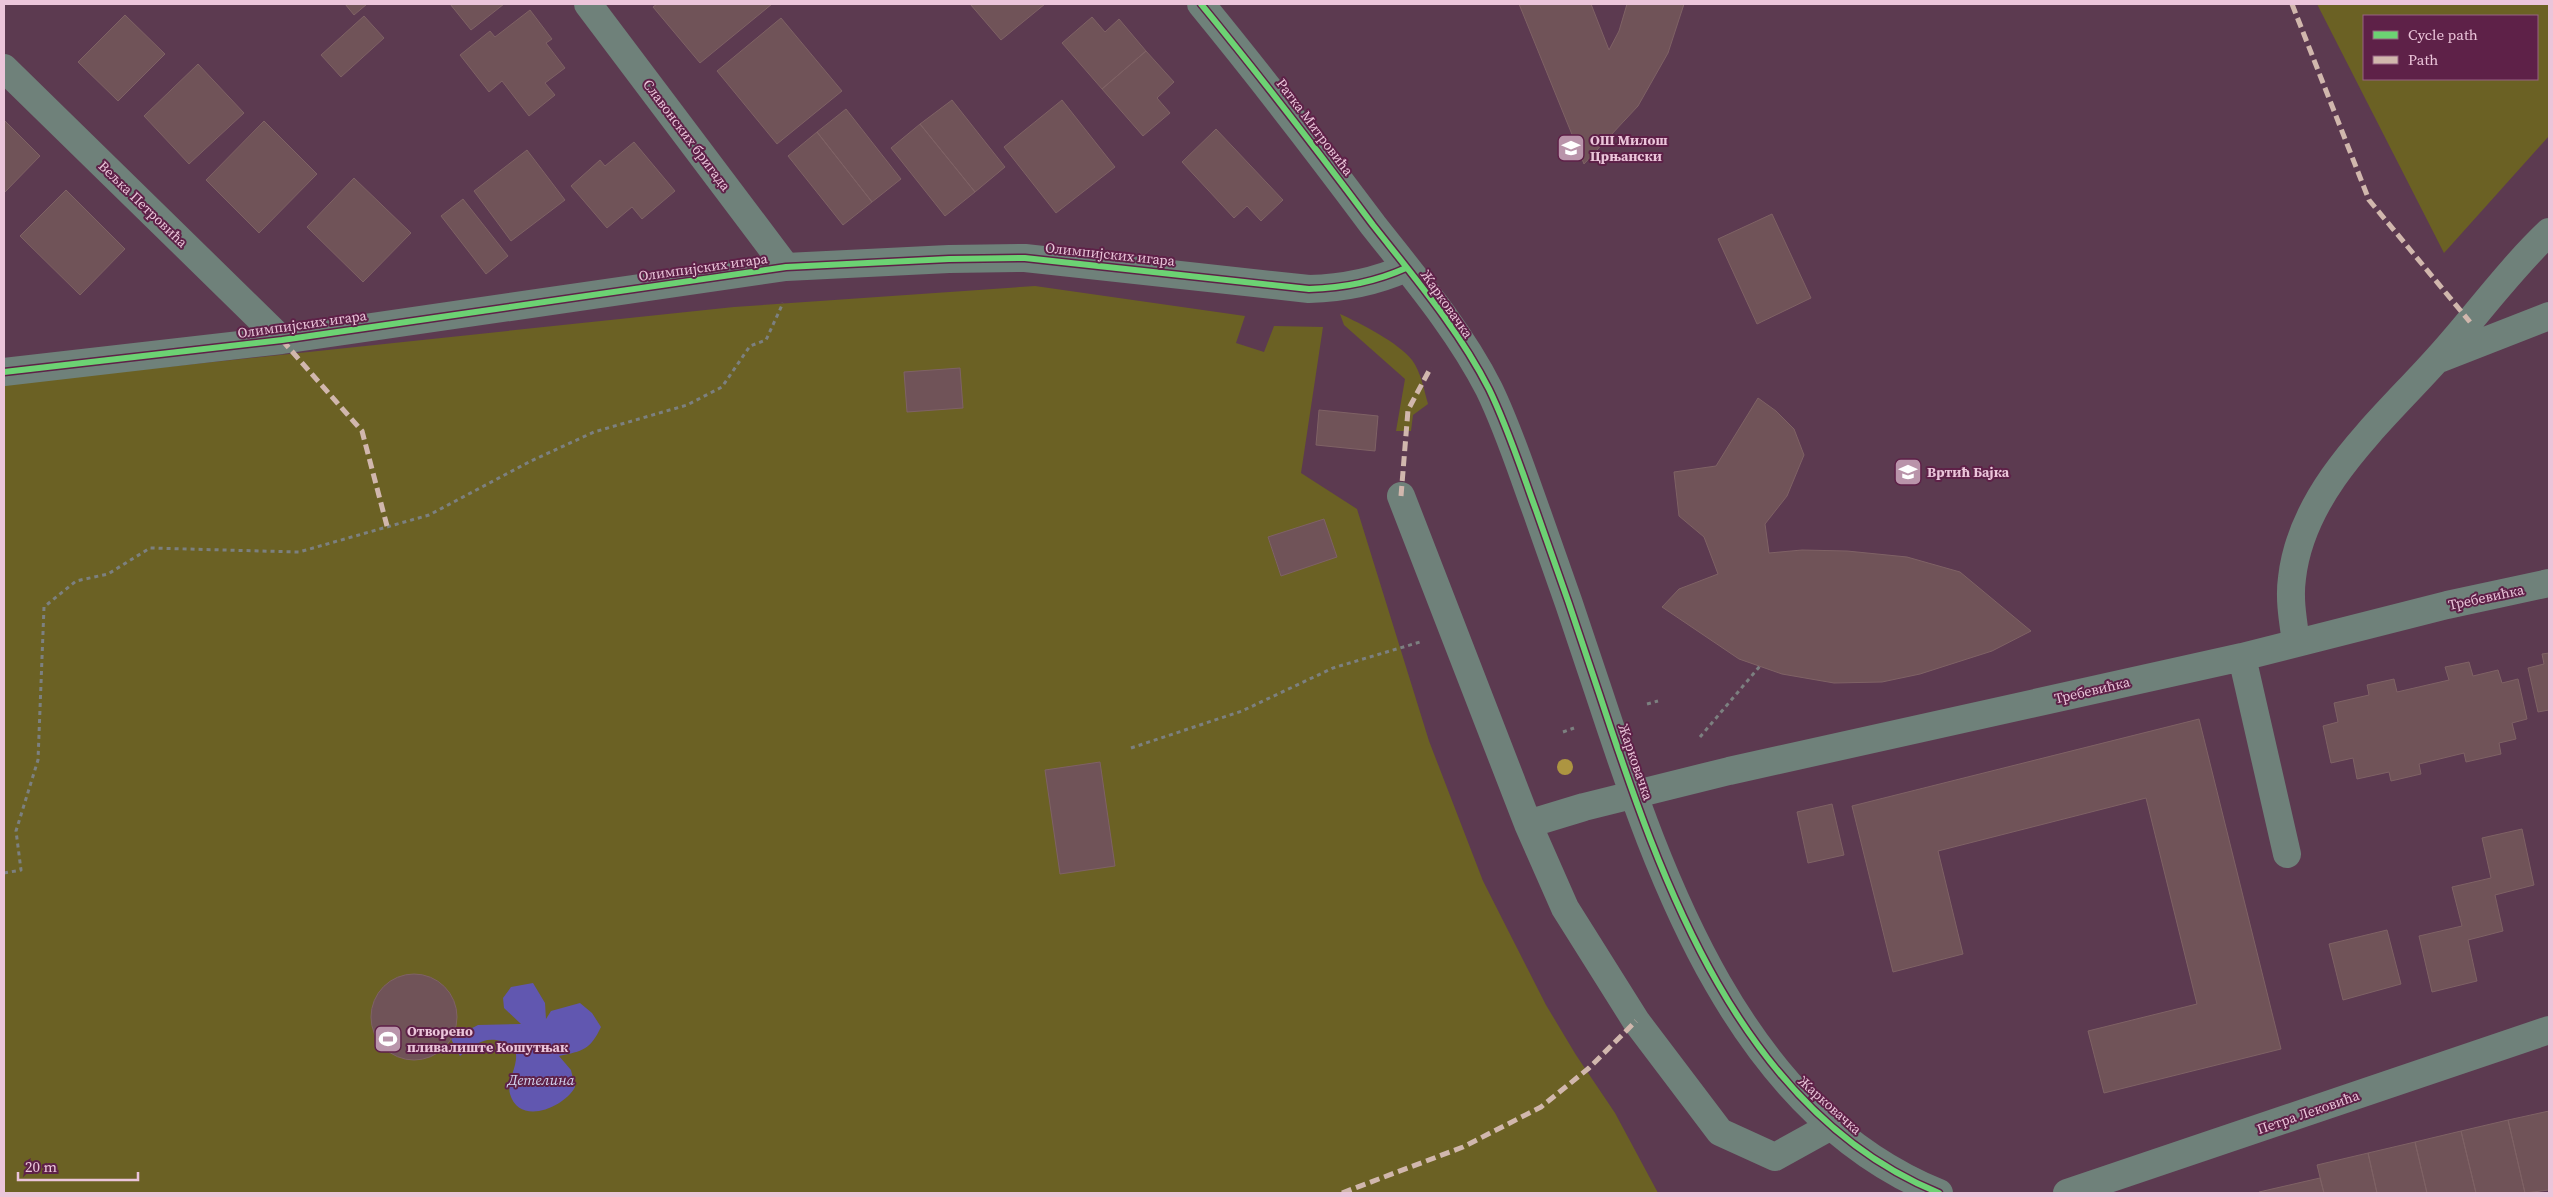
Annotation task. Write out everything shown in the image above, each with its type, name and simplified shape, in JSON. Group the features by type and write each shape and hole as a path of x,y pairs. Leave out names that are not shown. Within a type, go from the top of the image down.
{"street":[{"name":"Славонских бригада","path":"588,4 786,267"},
{"name":"Ратка Митровића","path":"1201,4 1255,70 1406,268"},
{"name":"Вељка Петровића","path":"4,68 282,340"},
{"path":"2296,642 2291,594 2292,576 2307,523 2337,472 2382,416 2435,361 2549,232"},
{"name":"Олимпијских игара","path":"4,372 282,340 786,267 949,259 1025,258 1309,289 1337,288 1360,284 1387,277 1406,268"},
{"name":"Жарковачка","path":"1406,268 1449,326 1486,384 1499,410 1560,577 1633,795 1685,921 1720,988 1781,1076 1830,1126 1884,1168 1939,1193"},
{"path":"2435,361 2549,316"},
{"path":"1401,496 1528,824 1565,908 1636,1021 1720,1132 1775,1157 1830,1126"},
{"name":"Требевићка","path":"1528,824 1584,807 1729,771 2242,657 2296,642 2549,583"},
{"path":"2242,657 2287,854"},
{"name":"Петра Лековића","path":"2067,1193 2549,1030"}],"path":[{"path":"4,873 21,870 16,830 38,760 44,607 76,581 108,574 150,548 299,552 429,515 531,462 594,432 687,405 722,387 750,346 766,340 783,305 786,267"},
{"path":"1131,748 1242,711 1333,668 1454,632"},
{"path":"1700,737 1760,666"},
{"path":"1647,704 1658,701"},
{"path":"1563,732 1577,727"}],"shaded area":[{"path":"2317,4 2549,4 2549,136 2444,253"},
{"path":"1035,286 1245,316 1236,343 1264,352 1274,326 1323,327 1301,473 1357,509 1429,741 1483,881 1546,1005 1576,1055 1615,1113 1658,1193 4,1193 4,384 734,307"},
{"path":"1340,314 1389,340 1412,360 1422,381 1428,404 1413,415 1411,431 1396,431 1405,379 1344,325"}],"water":[{"name":"Детелина","path":"533,983 545,1003 546,1019 551,1011 580,1003 592,1013 601,1027 593,1041 585,1048 574,1053 559,1056 571,1070 575,1087 569,1095 552,1107 532,1111 522,1109 515,1104 510,1094 509,1087 516,1056 515,1050 510,1045 495,1040 484,1041 460,1056 451,1039 478,1025 521,1024 504,1008 503,998 511,987"}],"building":[{"path":"345,4 367,4 354,15"},
{"path":"450,4 504,4 471,30"},
{"path":"657,4 772,4 700,63 653,7"},
{"path":"970,4 1045,4 1001,40"},
{"path":"1519,4 1591,4 1609,50 1619,31 1627,4 1684,4 1668,53 1638,106 1584,164"},
{"path":"530,10 552,39 546,43 565,68 545,83 555,95 529,116 502,81 489,92 460,55 490,31 495,37"},
{"path":"125,15 165,54 118,101 78,62"},
{"path":"364,16 384,38 341,77 321,55"},
{"path":"1092,17 1105,32 1119,19 1146,51 1102,89 1062,43"},
{"path":"781,18 842,91 777,144 717,71"},
{"path":"1146,51 1174,82 1157,98 1170,113 1143,136 1102,89"},
{"path":"198,64 244,113 189,164 144,116"},
{"path":"952,100 1005,167 975,192 920,124"},
{"path":"1062,100 1115,167 1056,213 1004,147"},
{"path":"846,109 901,179 872,202 817,132"},
{"path":"4,120 40,156 4,193"},
{"path":"264,121 317,174 259,233 206,180"},
{"path":"920,124 975,192 945,216 891,148"},
{"path":"1216,129 1283,200 1261,221 1247,206 1234,218 1182,162"},
{"path":"817,132 872,202 843,225 788,156"},
{"path":"634,142 675,191 642,219 632,207 607,228 571,186 600,160 605,166"},
{"path":"527,150 565,200 511,241 474,191"},
{"path":"354,178 411,233 363,282 307,227"},
{"path":"66,190 125,249 80,295 20,236"},
{"path":"463,199 508,256 486,274 441,216"},
{"path":"1772,214 1811,298 1757,324 1718,239"},
{"path":"960,368 963,408 907,412 904,372"},
{"path":"1758,398 1776,411 1794,429 1804,455 1787,496 1765,524 1769,553 1802,550 1847,551 1907,557 1960,572 2031,631 1992,651 1920,674 1882,682 1834,683 1782,674 1739,659 1662,607 1679,589 1718,574 1704,537 1679,516 1674,472 1716,466"},
{"path":"1319,410 1378,416 1375,451 1316,445"},
{"path":"1324,519 1337,557 1281,576 1268,537"},
{"path":"2549,653 2549,710 2538,712 2528,668 2544,664 2542,654"},
{"path":"2469,662 2473,676 2498,670 2502,683 2518,679 2527,719 2512,723 2516,739 2499,743 2501,754 2466,762 2464,753 2419,764 2421,774 2391,781 2389,772 2357,779 2353,758 2331,763 2323,726 2338,722 2334,703 2369,695 2367,685 2394,679 2397,692 2449,680 2445,667"},
{"path":"2199,719 2281,1049 2104,1093 2088,1031 2197,1004 2146,798 1938,851 1963,954 1893,972 1852,806"},
{"path":"1100,762 1115,866 1060,874 1045,770"},
{"path":"1832,804 1844,855 1808,863 1797,812"},
{"path":"2522,829 2534,885 2495,895 2503,931 2468,940 2477,981 2432,992 2419,936 2462,926 2452,887 2491,878 2482,838"},
{"path":"2387,930 2401,984 2343,1000 2329,944"},
{"path":"414,974 430,978 444,987 453,1001 457,1017 453,1033 444,1047 430,1056 414,1060 398,1056 384,1047 375,1033 371,1017 375,1001 384,987 398,978"},
{"path":"2549,1111 2549,1190 2525,1193 2508,1120"},
{"path":"2508,1120 2525,1193 2476,1193 2461,1131"},
{"path":"2461,1131 2476,1193 2427,1193 2415,1142"},
{"path":"2415,1142 2427,1193 2377,1193 2368,1153"},
{"path":"2368,1153 2377,1193 2324,1193 2317,1165"},
{"path":"2320,1178 2324,1193 2259,1193 2259,1192"}],"marked path":[{"path":"2292,4 2369,200 2470,322"},
{"path":"282,340 362,431 387,526"},
{"path":"1401,496 1408,410 1431,367"},
{"path":"1342,1193 1463,1147 1541,1107 1589,1068 1636,1021"}],"cycle path":[{"path":"1201,4 1288,113 1435,304 1464,346 1489,389 1520,464 1650,839 1681,912 1718,983 1760,1049 1811,1107 1870,1156 1939,1193"},
{"path":"4,372 282,340 786,267 949,259 1025,258 1309,289 1359,283 1383,277 1406,268"}],"place":[{"name":"ОШ Милош Црњански","path":"1571,148"},
{"name":"Вртић Бајка","path":"1908,472"},
{"name":"Отворено пливалиште Кошутњак","path":"388,1039"}]}
